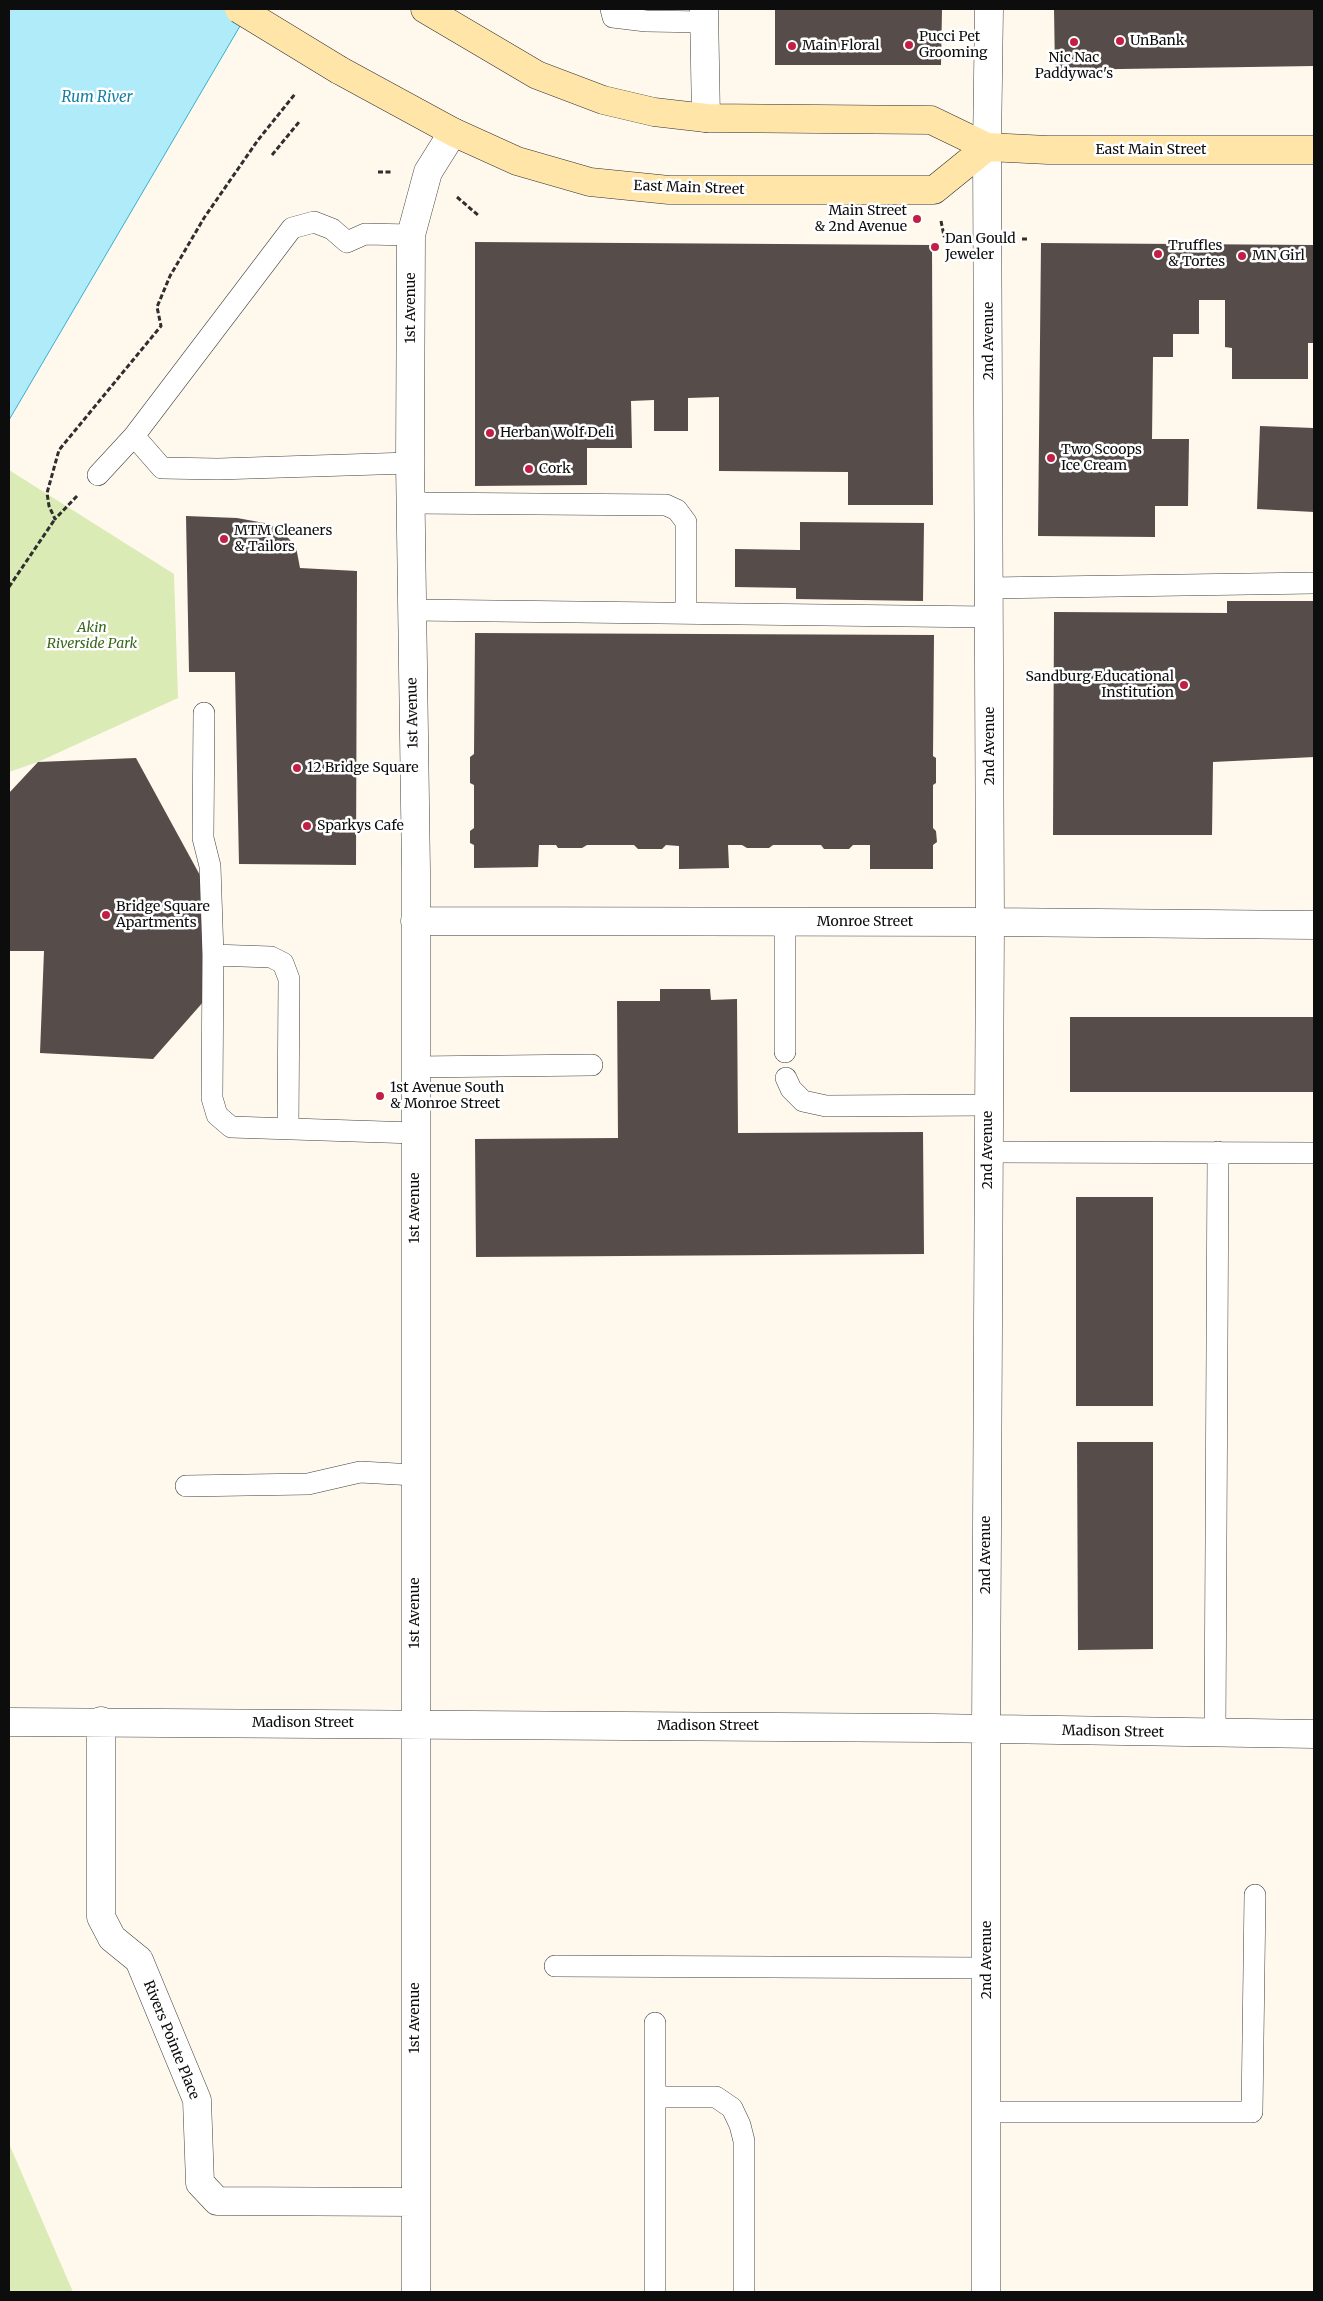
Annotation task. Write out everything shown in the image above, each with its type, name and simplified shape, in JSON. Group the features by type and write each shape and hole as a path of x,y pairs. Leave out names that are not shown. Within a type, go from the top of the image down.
{"main road":[{"name":"East Main Street","path":"239,9 340,70 453,132 517,161 590,182 669,190 934,190 988,147"},
{"name":"East Main Street","path":"425,9 537,75 603,100 654,112 706,118 931,120 988,147 1048,150 1314,150"}],"street":[{"name":"2nd Avenue","path":"986,2292 988,1968 986,1730 990,922 989,9"},
{"path":"704,15 706,118"},
{"name":"1st Avenue","path":"416,2292 415,921 410,503 411,235 428,172 453,132"},
{"name":"Monroe Street","path":"415,921 990,922 1314,925"},
{"name":"Madison Street","path":"9,1722 101,1721 1314,1734"},
{"name":"Rivers Pointe Place","path":"101,1721 101,1917 112,1938 139,1960 197,2100 200,2183 218,2201 415,2202"}],"lane":[{"path":"611,9 613,17 646,21 704,15"},
{"path":"98,475 134,436 292,228 314,222 332,229 347,242 365,234 411,235"},
{"path":"134,436 162,468 410,464"},
{"path":"410,503 666,505 677,510 686,522 686,613"},
{"path":"989,588 1314,583"},
{"path":"412,610 989,617"},
{"path":"204,712 203,838 210,866 213,955 212,1098 216,1115 231,1126 415,1133"},
{"path":"785,922 785,1052"},
{"path":"213,955 271,956 283,964 289,979 288,1129"},
{"path":"415,1067 592,1065"},
{"path":"786,1078 791,1089 803,1101 826,1106 988,1105"},
{"path":"988,1152 1314,1153"},
{"path":"1214,1733 1218,1152"},
{"path":"186,1486 308,1484 360,1472 414,1475"},
{"path":"987,2112 1252,2112 1255,1895"},
{"path":"555,1966 988,1968"},
{"path":"654,2024 655,2292"},
{"path":"655,2097 716,2097 732,2108 740,2125 744,2141 744,2292"}],"path":[{"path":"55,519 49,506 47,492 59,450 161,326 157,307 175,268 204,218 258,140 295,94"},
{"path":"272,155 299,122"},
{"path":"9,587 55,519 98,475"}],"green space":[{"name":"Akin Riverside Park","path":"9,470 174,574 178,698 38,762 9,772"},
{"path":"9,2144 10,2146 73,2292 9,2292"}],"water":[{"name":"Rum River","path":"9,9 250,9 9,420"}],"building":[{"path":"775,9 942,9 941,65 775,65"},
{"path":"1054,9 1314,9 1314,66 1055,70"},
{"path":"475,242 932,245 933,505 848,505 848,472 719,471 719,397 688,398 688,431 654,431 654,400 631,401 632,448 587,448 587,485 475,486"},
{"path":"1041,243 1314,245 1314,343 1308,343 1308,379 1232,379 1232,348 1225,347 1225,300 1199,300 1199,334 1173,334 1173,357 1153,357 1152,439 1189,439 1188,506 1155,506 1155,537 1038,536"},
{"path":"1260,426 1314,428 1314,512 1257,509"},
{"name":"12 Bridge Square","path":"186,516 237,518 270,524 283,532 296,547 300,568 357,571 356,865 239,864 235,672 189,672"},
{"path":"800,522 924,523 923,601 796,599 796,588 735,587 735,549 800,550"},
{"name":"Sandburg Educational Institution","path":"1227,601 1314,601 1314,757 1213,762 1212,835 1053,835 1054,612 1227,613"},
{"path":"475,633 934,635 933,756 936,758 936,783 933,785 933,828 936,831 937,842 933,845 933,869 870,869 870,845 853,845 849,849 824,849 821,845 773,845 769,848 747,848 742,845 728,845 729,868 679,869 679,846 666,845 662,849 638,849 634,845 587,845 582,848 558,848 556,845 539,845 538,867 474,868 474,845 470,843 470,831 474,828 474,785 470,783 470,757 474,754"},
{"name":"Bridge Square Apartments","path":"136,758 202,879 204,1001 153,1059 40,1053 44,951 9,951 9,793 38,762"},
{"path":"660,989 710,989 711,1000 737,999 738,1133 923,1132 924,1254 476,1257 475,1139 618,1138 617,1001 660,1001"},
{"path":"1070,1017 1314,1017 1314,1092 1070,1092"},
{"path":"1076,1197 1153,1197 1153,1406 1076,1406"},
{"path":"1077,1442 1153,1442 1153,1649 1078,1650"}],"place":[{"name":"UnBank","path":"1120,41"},
{"name":"Nic Nac Paddywac's","path":"1074,42"},
{"name":"Pucci Pet Grooming","path":"909,45"},
{"name":"Main Floral","path":"792,46"},
{"name":"Main Street & 2nd Avenue","path":"917,219"},
{"name":"Dan Gould Jeweler","path":"935,247"},
{"name":"Truffles & Tortes","path":"1158,254"},
{"name":"MN Girl","path":"1242,256"},
{"name":"Herban Wolf Deli","path":"490,433"},
{"name":"Two Scoops Ice Cream","path":"1051,458"},
{"name":"Cork","path":"529,469"},
{"name":"MTM Cleaners & Tailors","path":"224,539"},
{"name":"Sandburg Educational Institution","path":"1184,685"},
{"name":"12 Bridge Square","path":"297,768"},
{"name":"Sparkys Cafe","path":"307,826"},
{"name":"Bridge Square Apartments","path":"106,915"},
{"name":"1st Avenue South & Monroe Street","path":"380,1096"}]}
